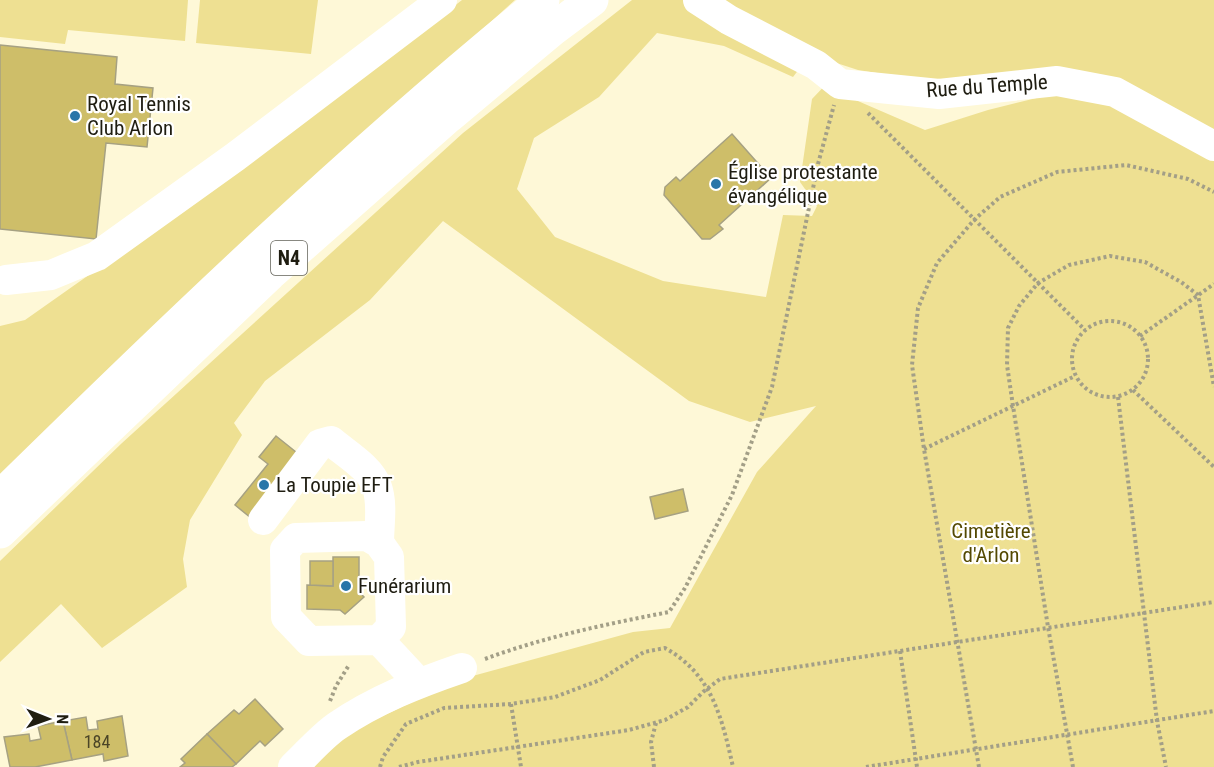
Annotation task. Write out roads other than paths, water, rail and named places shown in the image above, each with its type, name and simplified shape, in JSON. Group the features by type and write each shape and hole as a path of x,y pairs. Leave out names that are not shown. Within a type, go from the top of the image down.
{"main road":[{"name":"N4","path":"0,497 135,364 316,196 543,0"},
{"name":"N4","path":"0,532 270,274 448,117 552,30 592,0"}],"street":[{"path":"6,280 51,275 97,256 236,157 442,0"},
{"name":"Rue du Temple","path":"698,0 729,20 816,65 840,84 939,94 1057,81 1115,92 1214,146"},
{"path":"263,520 320,444 331,441 366,471 377,486 380,507 379,543"},
{"path":"293,767 335,727 376,703 440,676 374,636 309,641 286,617 285,550 296,538 367,536 379,543 390,557 374,636"}],"place":[{"name":"Royal Tennis Club Arlon","path":"75,116"},
{"name":"Église protestante évangélique","path":"716,184"},
{"name":"La Toupie EFT","path":"264,485"},
{"name":"Funérarium","path":"346,586"}],"park label":[{"name":"Cimetière d'Arlon","path":"991,543"}]}
